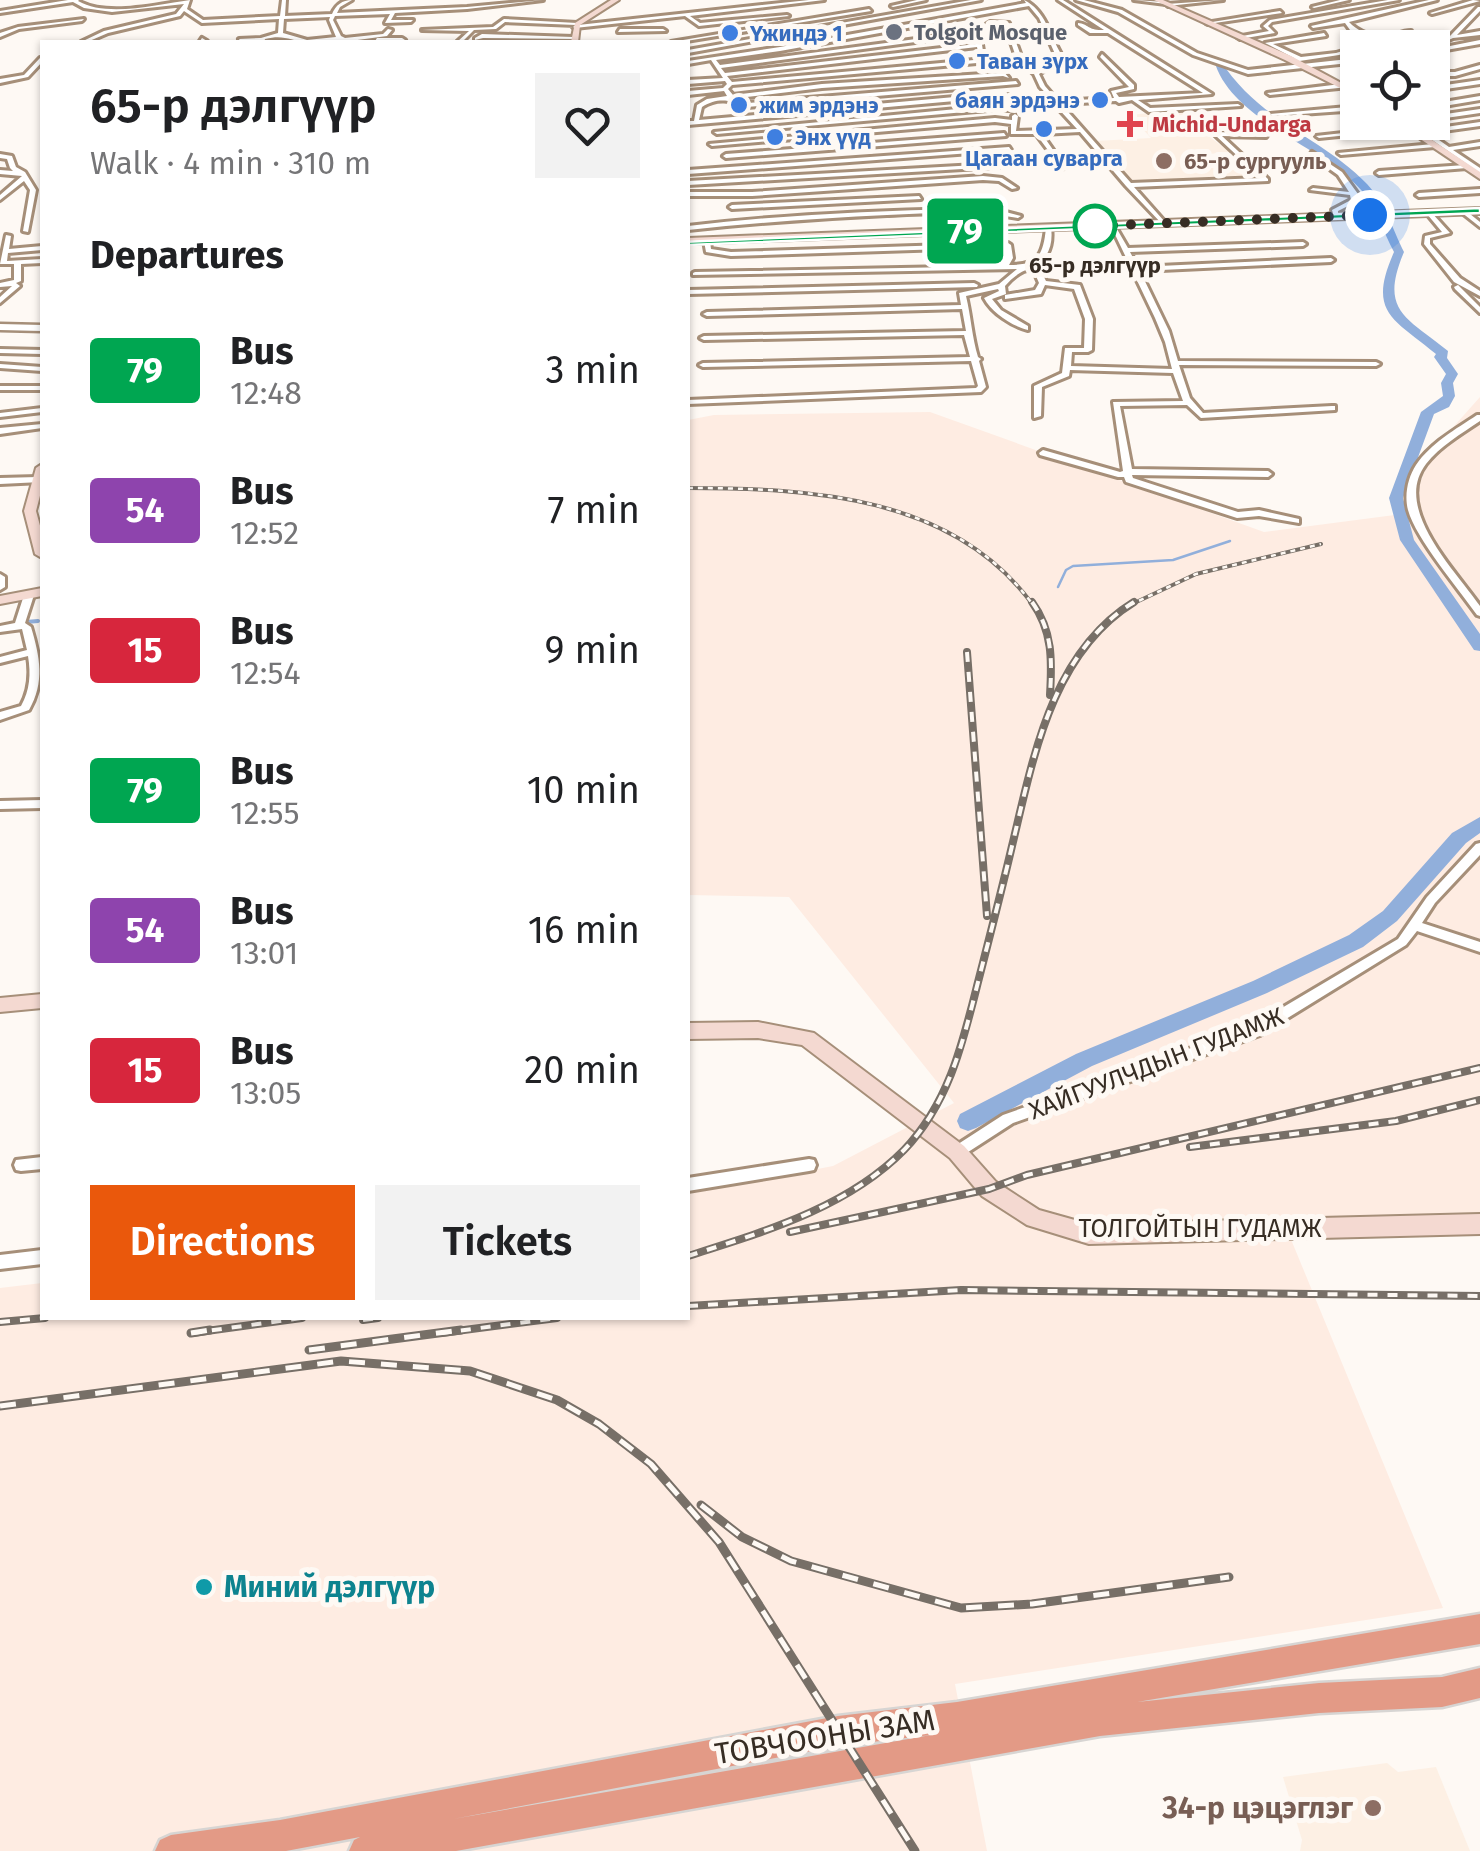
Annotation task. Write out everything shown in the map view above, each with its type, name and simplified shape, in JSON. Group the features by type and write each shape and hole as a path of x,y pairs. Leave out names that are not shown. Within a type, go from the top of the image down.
{"highway":[{"name":"ТОВЧООНЫ ЗАМ","path":"171,1851 280,1836 838,1731 957,1717 1480,1628"},
{"name":"ТОВЧООНЫ ЗАМ","path":"364,1851 430,1844 1100,1720 1319,1698 1442,1692 1480,1683"}],"main road":[{"path":"574,33 588,15 616,0"},
{"path":"1163,3 1279,52 1340,83"},
{"path":"1425,140 1472,168"},
{"path":"690,242 1480,211"},
{"path":"39,482 36,510 40,539"},
{"path":"0,600 36,593"},
{"path":"0,1005 40,1001"},
{"name":"ТОЛГОЙТЫН ГУДАМЖ","path":"690,1031 758,1030 808,1038 958,1152 988,1189 1034,1218 1089,1234 1480,1224"}],"street":[{"path":"0,15 76,0 83,8 99,10 188,1 178,15 88,40"},
{"path":"280,34 284,0"},
{"path":"332,15 350,0"},
{"path":"184,10 202,22 541,0"},
{"path":"546,40 689,11 822,0"},
{"path":"688,40 924,0"},
{"path":"690,52 979,0"},
{"path":"1054,103 1210,94 1060,0"},
{"path":"1078,0 1120,11 1195,54 1248,72 1340,51"},
{"path":"1136,0 1221,0"},
{"path":"1308,0 1322,6"},
{"path":"1208,23 1347,0"},
{"path":"1240,36 1272,32 1266,26 1270,21 1397,0"},
{"path":"1313,27 1435,0"},
{"path":"412,10 416,1"},
{"path":"389,2 392,11 387,22 411,21"},
{"path":"690,62 1028,2 1041,12 1046,35 1058,54 1053,64 1036,73"},
{"path":"1432,13 1479,2"},
{"path":"1452,37 1479,2"},
{"path":"520,4 509,13 588,15"},
{"path":"1292,10 1304,15"},
{"path":"689,11 699,25 787,16"},
{"path":"0,15 10,16 16,28"},
{"path":"332,15 344,40 373,37 390,30"},
{"path":"43,32 0,34 16,28 82,20"},
{"path":"494,28 504,20 574,33"},
{"path":"1346,21 1355,30"},
{"path":"721,66 976,32 990,22 1006,24 1019,57 1036,73 1054,103 1163,223"},
{"path":"1080,24 1094,32 1113,31"},
{"path":"424,30 444,29 444,35 494,28 574,33 660,28 663,33 650,40"},
{"path":"462,40 471,32"},
{"path":"976,32 979,45 1002,75 1016,84 1020,98 1008,134 1018,216 1012,229"},
{"path":"1452,37 1480,33"},
{"path":"265,40 280,34 300,40"},
{"path":"1279,52 1268,43 1324,35"},
{"path":"477,40 482,36 519,40"},
{"path":"373,37 402,40"},
{"path":"703,38 728,57"},
{"path":"1450,48 1480,42"},
{"path":"690,92 727,82 979,45"},
{"path":"1102,56 1132,85 1113,92 1119,100"},
{"path":"713,59 721,66 731,97 746,105 1016,84"},
{"path":"690,82 991,60"},
{"path":"0,81 26,76 40,61"},
{"path":"1299,62 1316,66 1340,63"},
{"path":"1450,74 1480,67"},
{"path":"696,122 700,106 731,97 822,86 1002,75"},
{"path":"18,78 38,80"},
{"path":"1450,86 1480,82"},
{"path":"1270,93 1340,85"},
{"path":"690,124 1005,95 1020,98"},
{"path":"1450,103 1480,98"},
{"path":"1135,100 1147,110 1238,106"},
{"path":"717,132 999,107 1018,109"},
{"path":"1194,108 1205,118"},
{"path":"1273,114 1340,109"},
{"path":"1450,115 1480,111"},
{"path":"766,118 792,150 824,203"},
{"path":"712,144 996,120 1013,122"},
{"path":"1450,128 1480,124"},
{"path":"726,156 1078,131"},
{"path":"1038,132 1062,167"},
{"path":"1319,136 1340,133"},
{"path":"1128,185 1266,180 1216,134 1266,135"},
{"path":"1436,140 1472,168"},
{"path":"1448,148 1480,144"},
{"path":"1340,153 1433,146"},
{"path":"690,172 1010,149"},
{"path":"1312,154 1346,180 1355,194 1352,204 1335,210 1340,216"},
{"path":"1472,168 1480,155"},
{"path":"0,156 10,158 13,168 38,189 26,231"},
{"path":"690,183 1012,166"},
{"path":"1379,173 1472,168"},
{"path":"0,172 24,175"},
{"path":"0,198 24,175"},
{"path":"690,194 983,178 1000,179 1016,195"},
{"path":"1313,190 1355,194"},
{"path":"1419,195 1480,191"},
{"path":"732,207 919,198"},
{"path":"690,228 914,214 1001,211 1018,216"},
{"path":"1428,212 1447,233 1427,237 1427,244 1457,280 1480,294"},
{"path":"1463,212 1480,224"},
{"path":"1112,225 1165,330 1190,403 1201,416 1332,408"},
{"path":"40,227 4,237 7,250 3,263 40,261"},
{"path":"690,402 972,391 982,387 962,295 1002,286 1014,272 1036,267 1046,256 1049,228"},
{"path":"706,241 708,251 731,254 1008,245 1010,258 1005,267"},
{"path":"1126,250 1303,244"},
{"path":"7,250 40,248"},
{"path":"1134,270 1331,260"},
{"path":"0,285 17,280 18,262"},
{"path":"694,274 1036,267"},
{"path":"1036,267 1043,284"},
{"path":"1457,280 1457,286 1480,311"},
{"path":"0,301 16,286 11,283"},
{"path":"690,292 946,284 1002,286"},
{"path":"1008,297 1038,292 1043,284"},
{"path":"1037,416 1038,386 1062,377 1068,368 1068,350 1088,350 1089,319 1081,292 1076,287 1043,284"},
{"path":"1002,286 1003,292 988,298 988,304 1025,328"},
{"path":"707,314 962,307"},
{"path":"0,327 40,328"},
{"path":"704,338 967,332"},
{"path":"0,351 40,352"},
{"path":"703,365 977,359"},
{"path":"1068,368 1376,364"},
{"path":"0,366 40,369"},
{"path":"0,388 40,388"},
{"path":"1190,403 1116,404 1129,480 1237,515 1259,513 1296,521"},
{"path":"0,415 40,410"},
{"path":"1480,417 1429,451 1408,496 1416,523 1480,614"},
{"path":"0,431 40,426"},
{"path":"1043,453 1120,475 1268,474"},
{"path":"0,481 39,482"},
{"path":"0,577 0,587"},
{"path":"19,625 36,593"},
{"path":"0,629 26,627 34,652 35,674 31,700 18,714 0,716"},
{"path":"0,660 34,652"},
{"path":"0,805 40,804"},
{"name":"ХАЙГУУЛЧДЫН ГУДАМЖ","path":"958,1152 1008,1119 1256,1031 1402,942 1469,855 1480,848"},
{"path":"1414,924 1480,947"},
{"path":"21,1165 40,1164"},
{"path":"690,1185 810,1165"},
{"path":"0,1262 40,1258"}],"shaded area":[{"name":"65-р сургууль","path":"1191,109 1212,130 1207,135 1230,152 1209,154 1226,170 1247,169 1258,178 1130,182 1095,141 1151,138 1130,115"},
{"path":"1480,397 1480,1213 1283,1220 1443,1608 955,1684 987,1851 0,1851 0,1288 40,1283 40,1320 690,1320 690,1194 833,1166 954,1103 789,897 690,895 690,420 714,415 930,412 1264,532 1410,513 1431,452"},
{"name":"34-р цэцэглэг","path":"1387,1763 1398,1772 1436,1767 1470,1851 1300,1851 1302,1840 1283,1777"}],"waterway":[{"path":"1217,62 1245,100 1367,190 1399,252 1389,274 1388,301 1401,321 1444,354 1440,357 1452,374 1447,383 1449,396 1444,404 1428,412 1396,498 1407,540 1480,646"},
{"path":"1058,587 1066,570 1073,566 1173,560 1230,541"},
{"path":"26,622 38,621"},
{"path":"968,1121 1084,1060 1260,987 1356,941 1390,916 1459,838 1480,824"}],"railway":[{"path":"690,488 830,496 922,520 963,541 1001,569 1033,605"},
{"path":"1130,605 1196,574 1321,544"},
{"path":"1032,602 1047,635 1050,695"},
{"path":"1130,605 1134,602"},
{"path":"690,1255 803,1216 857,1188 904,1150 932,1113 959,1052 1028,778 1050,710 1083,649 1130,605"},
{"path":"967,652 987,916"},
{"path":"790,1232 989,1189 1027,1175 1480,1068"},
{"path":"1190,1147 1396,1121 1480,1100"},
{"path":"690,1306 961,1290 1480,1296"},
{"path":"0,1322 40,1318"},
{"path":"192,1333 287,1320"},
{"path":"441,1333 542,1320"},
{"path":"191,1333 210,1330"},
{"path":"309,1350 461,1330"},
{"path":"0,1406 341,1361 470,1371 557,1400 599,1424 651,1464 719,1542 915,1851"},
{"path":"701,1505 742,1537 791,1561 961,1608 1032,1604 1229,1577"}],"bus line":[{"name":"79","path":"690,242 1480,211"}],"place":[{"name":"Tolgoit Mosque","path":"894,32"},
{"name":"Үжиндэ 1","path":"730,33"},
{"name":"Таван зүрх","path":"957,61"},
{"name":"баян эрдэнэ","path":"1100,100"},
{"name":"жим эрдэнэ","path":"739,105"},
{"name":"Michid-Undarga","path":"1130,124"},
{"name":"Цагаан суварга","path":"1044,129"},
{"name":"Энх үүд","path":"775,137"},
{"name":"65-р сургууль","path":"1164,161"},
{"name":"65-р дэлгүүр","path":"1095,226"},
{"name":"Миний дэлгүүр","path":"204,1587"},
{"name":"34-р цэцэглэг","path":"1373,1808"}],"route":[{"path":"1095,226 1370,215"}]}
